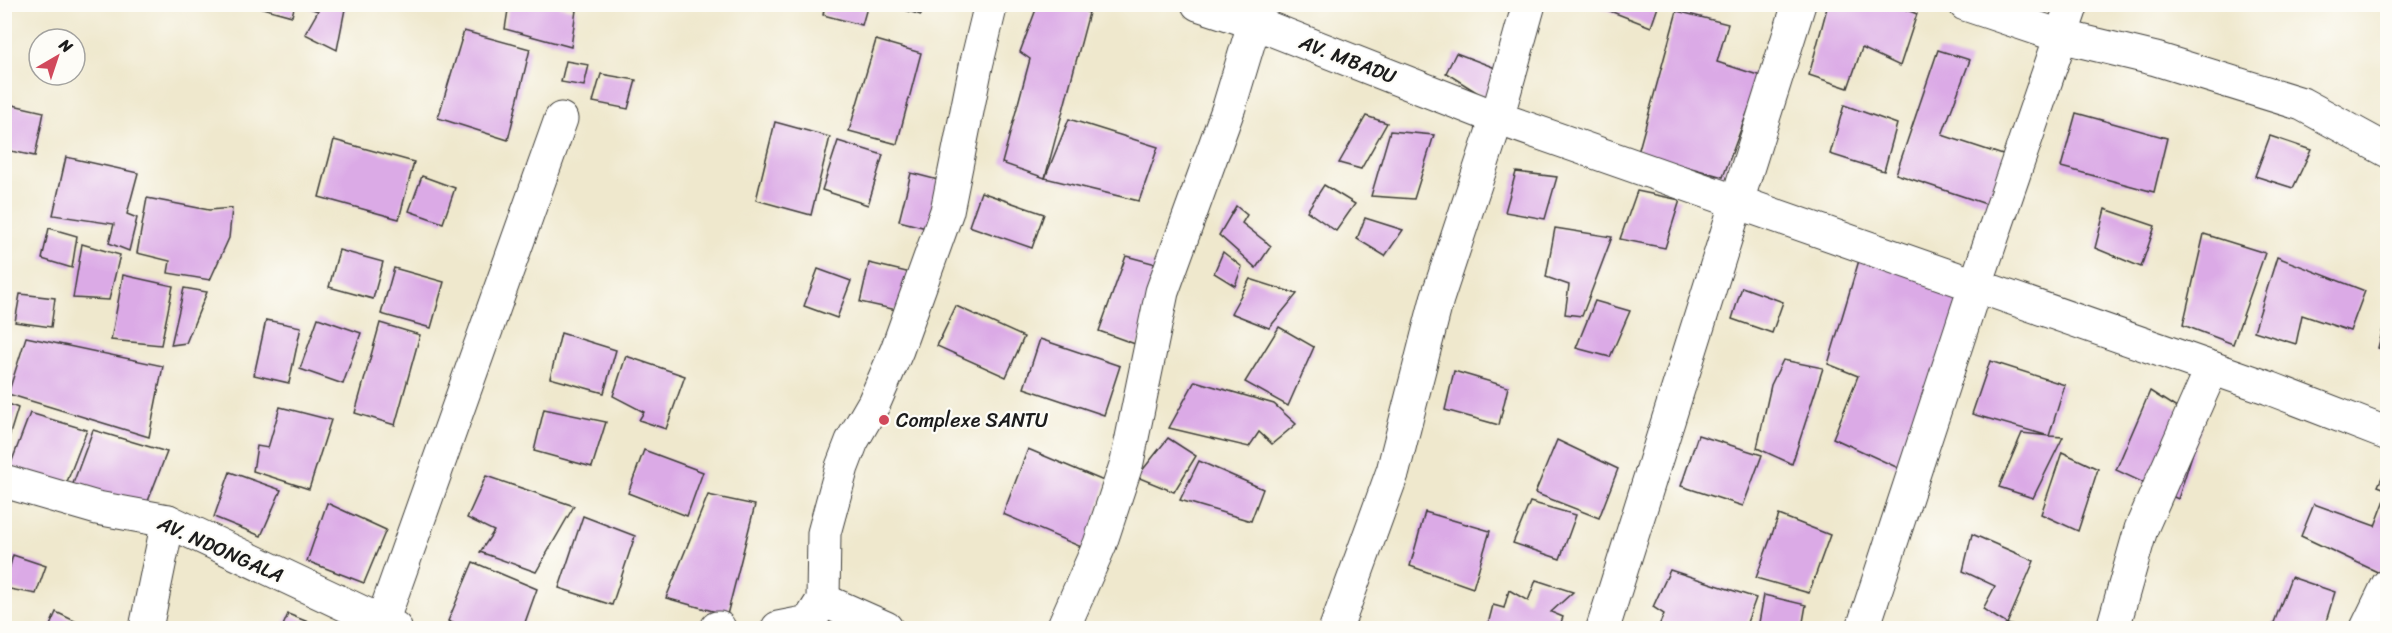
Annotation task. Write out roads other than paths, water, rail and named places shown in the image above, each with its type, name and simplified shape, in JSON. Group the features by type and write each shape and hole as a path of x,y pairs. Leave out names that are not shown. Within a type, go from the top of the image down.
{"street":[{"path":"778,628 809,622 823,600 824,533 842,467 852,441 874,403 897,350 947,211 991,4"},
{"name":"AV. MBADU","path":"1198,4 1257,13 1497,118 2212,368 2388,434"},
{"path":"1336,628 1393,471 1437,299 1497,118 1529,4"},
{"path":"1603,628 1799,4"},
{"path":"1965,4 2060,36 2157,59 2302,104 2388,151"},
{"path":"1863,628 1975,287 2072,4"},
{"path":"1063,628 1100,544 1127,462 1162,292 1229,106 1257,13"},
{"path":"388,625 561,119"},
{"path":"2113,628 2141,529 2212,368"},
{"name":"AV. NDONGALA","path":"4,481 97,508 168,521 388,625"},
{"path":"146,628 168,521"},
{"path":"2367,628 2388,585"},
{"path":"823,600 886,628"}],"place":[{"name":"Complexe SANTU","path":"884,420"}]}
